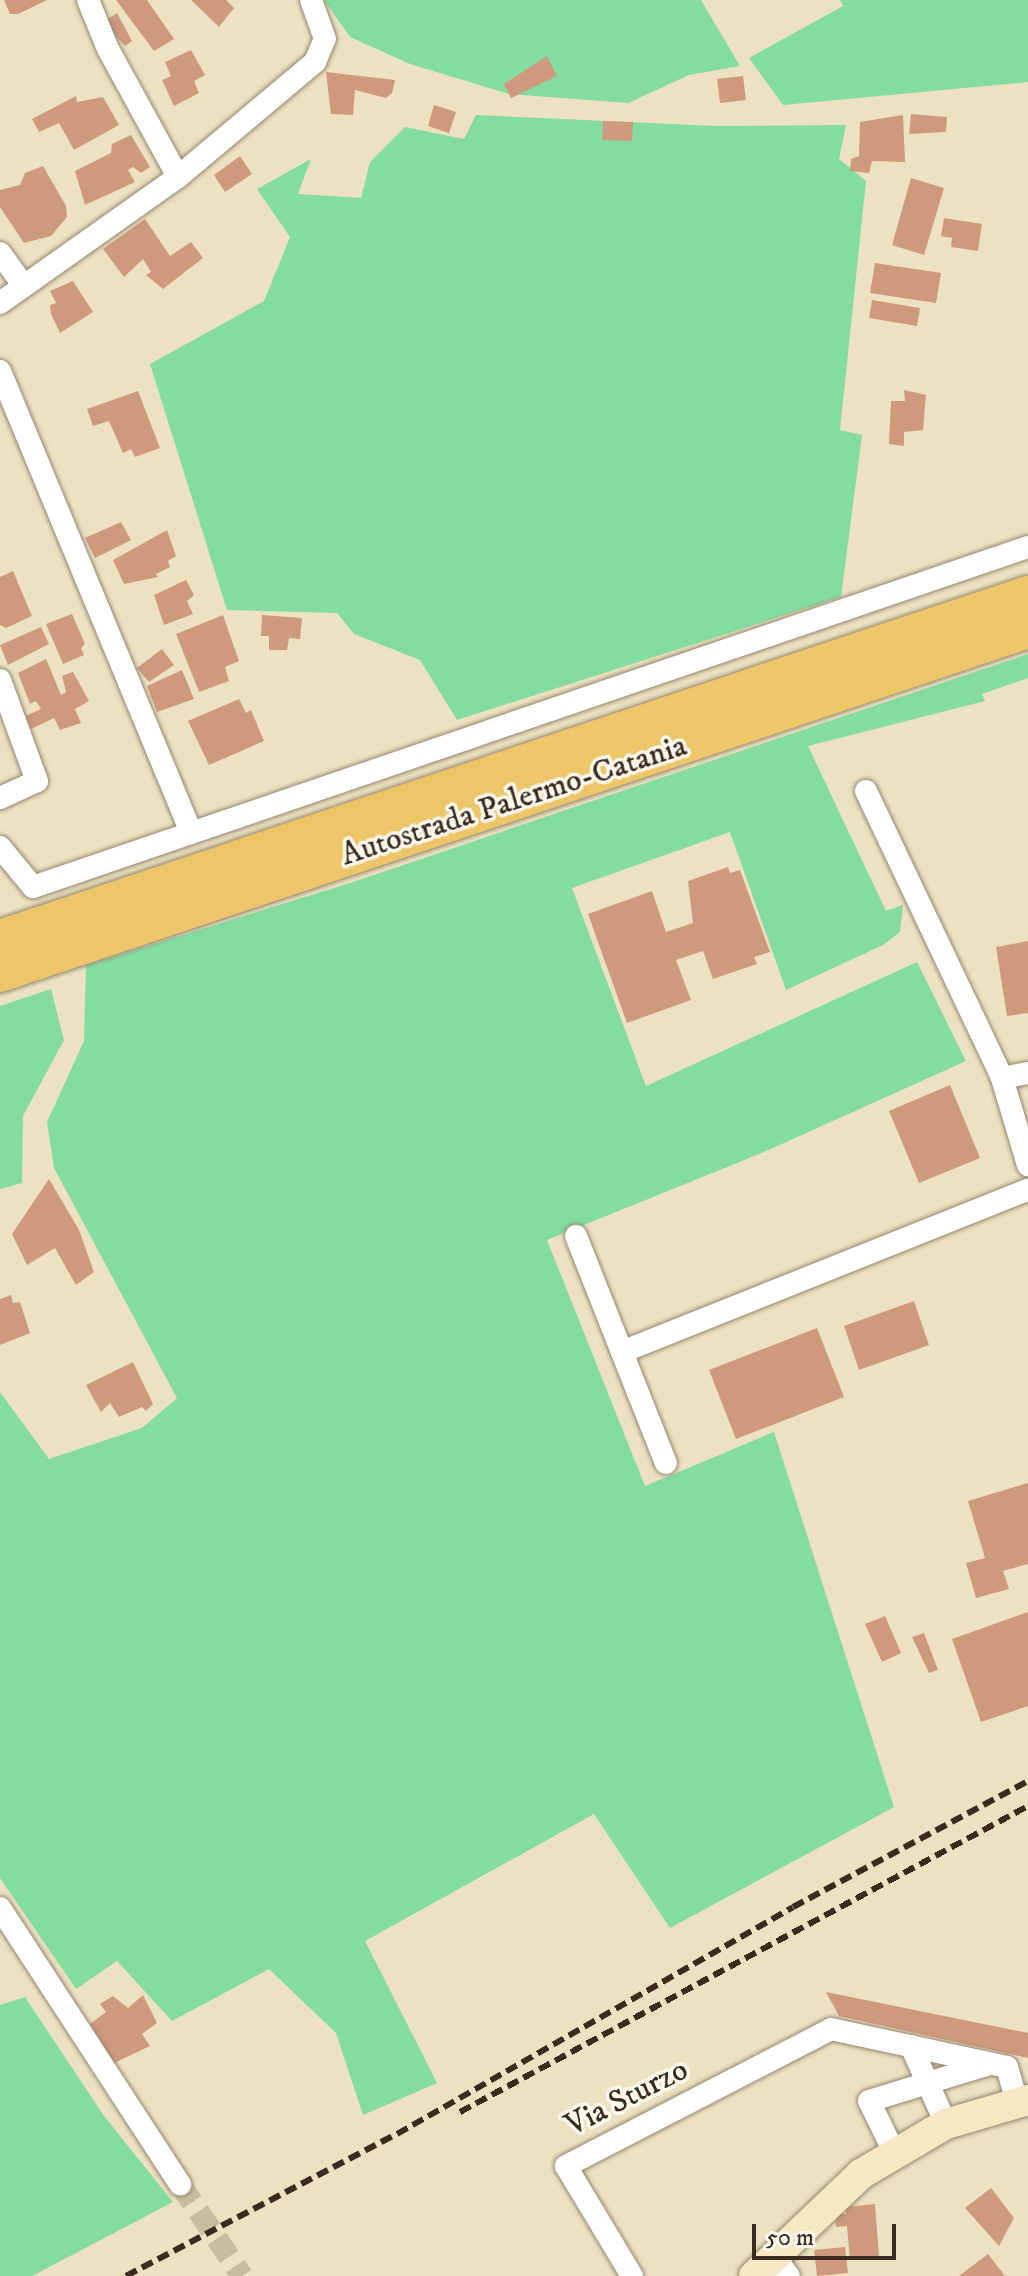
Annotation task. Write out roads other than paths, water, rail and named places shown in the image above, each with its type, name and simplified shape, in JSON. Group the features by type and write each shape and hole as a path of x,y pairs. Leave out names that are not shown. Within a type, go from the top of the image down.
{"highway":[{"name":"Autostrada Palermo-Catania","path":"0,939 1028,595"},
{"name":"Autostrada Palermo-Catania","path":"0,973 1028,629"}],"main road":[{"path":"772,2270 836,2193 946,2124 1023,2101"}],"street":[{"path":"88,0 108,49 178,177"},
{"path":"0,303 178,177 315,62 325,39 311,0"},
{"path":"0,253 23,285"},
{"path":"0,371 191,833"},
{"path":"0,847 33,887 1028,547"},
{"path":"0,680 37,781 0,798"},
{"path":"866,791 1002,1078 1028,1165"},
{"path":"1002,1078 1028,1073"},
{"path":"622,1352 1028,1190"},
{"path":"576,1236 666,1463"},
{"path":"0,1908 180,2184"},
{"name":"Via Sturzo","path":"632,2276 566,2166 831,2029 911,2046"},
{"path":"911,2046 1007,2067 1023,2101"},
{"path":"911,2046 946,2124"},
{"path":"895,2154 869,2101 990,2064"}],"tunnel":[{"path":"180,2184 242,2276"}],"railway":[{"path":"126,2276 397,2134 793,1907 1028,1781"},
{"path":"460,2112 1028,1806"}]}
